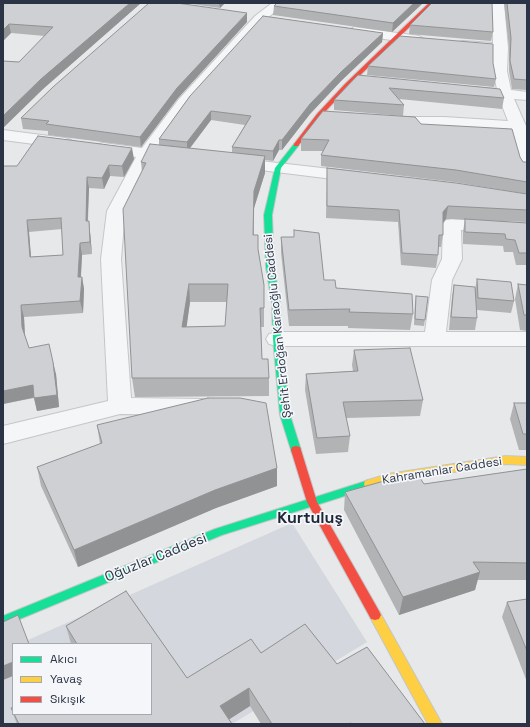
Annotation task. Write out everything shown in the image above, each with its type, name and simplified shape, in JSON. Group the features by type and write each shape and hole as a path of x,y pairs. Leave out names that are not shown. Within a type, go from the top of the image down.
{"main road":[{"name":"Şehit Erdoğan Karaoğlu Caddesi","path":"432,3 353,79 319,115 278,168 268,215 270,267 276,303 277,339 274,413 312,502 435,724"},
{"name":"Kahramanlar Caddesi","path":"312,502 388,478 506,460 527,461"},
{"name":"Oğuzlar Caddesi","path":"3,621 219,532 312,502"}],"street":[{"path":"120,406 111,259 116,211 146,154 184,102 259,19 279,3"},
{"path":"498,3 501,48 500,71 505,95 518,126 520,147 527,168"},
{"path":"344,30 434,42"},
{"path":"448,43 501,48"},
{"path":"353,79 368,80"},
{"path":"460,90 527,96"},
{"path":"319,115 334,116"},
{"path":"373,120 518,126"},
{"path":"7,133 146,154 193,159"},
{"path":"216,161 370,178"},
{"path":"434,339 439,315 442,280 452,259 452,224 527,229"},
{"path":"277,339 527,339"},
{"path":"3,435 120,406 226,407"}],"shaded area":[{"path":"292,523 367,642 232,724 3,724 3,651 12,647 12,715 152,715 152,643 21,643"}],"building":[{"path":"130,3 41,79 3,116 3,61 19,62 53,27 9,24 3,30 3,4"},
{"path":"149,3 177,3 247,13 177,88 140,137 46,124 49,121 21,118 53,87"},
{"path":"277,3 414,3 393,23 274,6"},
{"path":"432,3 492,3 493,32 410,25"},
{"path":"507,3 527,3 527,80 514,79 510,61 511,38"},
{"path":"263,16 383,33 341,72 310,104 282,140 279,140 273,151 232,147 251,116 211,111 187,142 159,139 190,96"},
{"path":"400,36 493,44 493,63 496,79 368,66"},
{"path":"358,75 500,89 504,98 389,88 404,105 334,100"},
{"path":"323,111 415,117 421,124 512,129 520,157 523,162 527,162 527,182 456,170 321,155 329,140 301,139"},
{"path":"38,136 132,148 122,166 109,165 102,178 87,177 86,221 89,221 90,242 80,243 78,277 82,277 80,301 21,305 22,327 29,348 49,344 53,362 57,395 34,398 33,385 3,391 3,166 17,166","holes":["61,218 63,255 30,257 27,220"]},
{"path":"150,144 265,156 254,191 253,235 258,235 258,249 264,285 264,308 260,308 262,359 268,359 269,378 132,378 123,209 146,163 141,162","holes":["189,284 228,284 225,326 182,327"]},
{"path":"327,168 456,183 527,194 527,210 448,206 443,212 443,235 439,235 438,255 402,253 399,210 327,206"},
{"path":"465,219 527,223 527,253 519,253 515,240 506,239 505,234 465,232"},
{"path":"294,230 319,233 324,280 335,280 336,288 412,294 413,314 349,312 350,309 289,310 281,237 294,237"},
{"path":"477,279 511,282 514,301 478,298"},
{"path":"518,284 527,285 527,315 524,315"},
{"path":"454,285 475,287 477,318 451,317"},
{"path":"416,296 428,297 425,320 415,319"},
{"path":"410,348 423,400 343,402 350,436 317,438 306,374 358,371 354,350"},
{"path":"208,398 240,398 266,403 277,468 215,490 74,550 37,467 102,443 97,425"},
{"path":"514,403 527,403 527,434 523,434"},
{"path":"527,469 527,563 473,562 480,572 403,597 345,492 416,472 424,484"},
{"path":"126,591 187,678 251,639 261,653 305,624 337,664 367,647 425,724 272,724 249,688 220,706 232,724 19,724 14,715 152,715 152,643 76,643 66,626"},
{"path":"527,599 527,651 507,602"},
{"path":"18,615 29,643 12,643 12,662 3,666 3,622"}],"traffic: fast":[{"path":"296,145 278,168 268,215 270,267 276,303 277,339 285,415 296,450"},
{"path":"3,621 219,532 369,484"}],"traffic: slow":[{"path":"369,484 388,478 506,460 527,461"},
{"path":"375,615 435,724"}],"traffic: jam":[{"path":"296,145 319,115 347,85 432,3"},
{"path":"296,450 312,502 375,615"}],"district":[{"name":"Kurtuluş","path":"310,519"}]}
